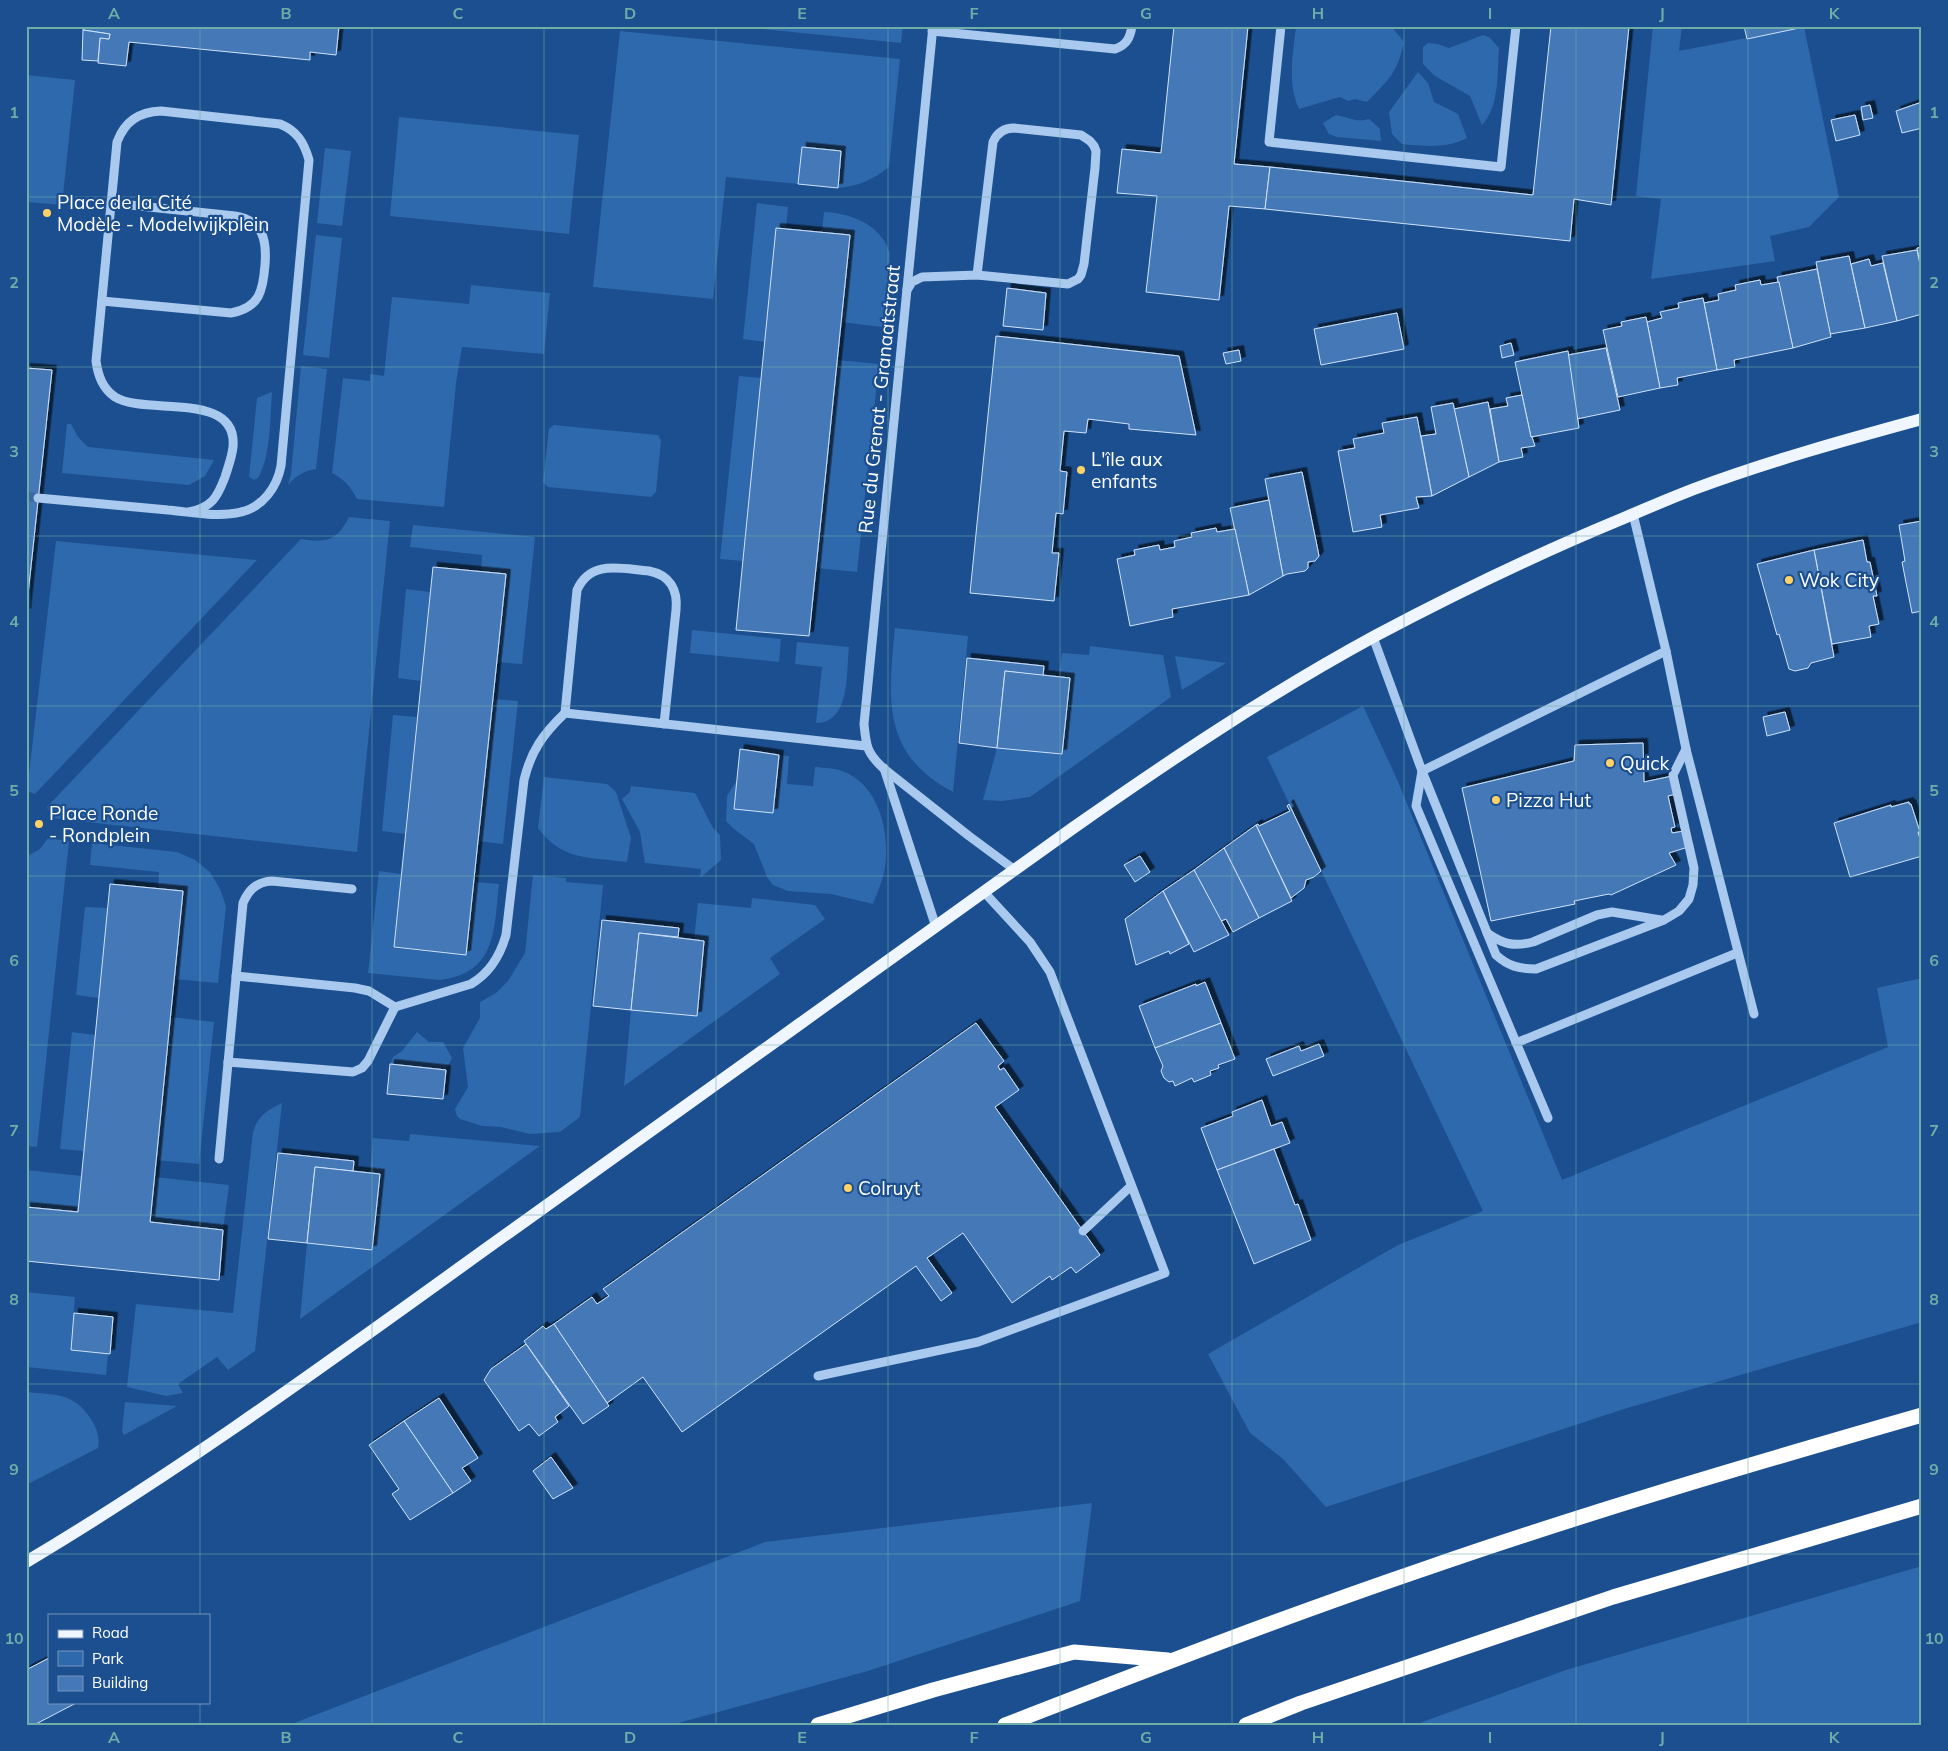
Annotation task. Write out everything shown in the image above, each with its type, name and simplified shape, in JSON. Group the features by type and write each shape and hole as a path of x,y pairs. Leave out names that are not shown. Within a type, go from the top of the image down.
{"highway":[{"path":"1005,1725 1172,1660 1425,1568 1709,1476 1922,1415"},
{"path":"1246,1725 1302,1703 1613,1597 1922,1506"},
{"path":"818,1725 933,1690 1074,1652 1172,1660"}],"main road":[{"path":"26,1562 83,1528 173,1469 305,1378 1153,772 1296,682 1373,637 1575,538 1739,473 1813,449 1922,419"}],"street":[{"path":"932,29 1115,50 1128,40 1132,26"},
{"path":"1281,26 1269,142 1501,167 1516,26"},
{"name":"Rue du Grenat - Granaatstraat","path":"866,746 864,724 932,29"},
{"path":"38,498 189,512 220,514 242,512 260,502 269,494 279,476 309,160 303,141 289,128 280,124 151,111 133,118 120,133 117,142 96,361 99,378 109,392 116,397 131,402 210,412 223,420 231,433 233,441 232,455 218,495 202,509 189,512"},
{"path":"905,297 909,286 917,279 977,275 1062,284 1078,279 1084,264 1095,168 1096,151 1090,141 1081,135 1014,128 1004,130 995,137 977,275"},
{"path":"102,301 231,313 250,306 260,296 264,283 265,239 256,225 250,220 235,216 111,203"},
{"path":"1633,514 1666,651 1686,749 1754,1014"},
{"path":"228,1062 353,1072 362,1068 368,1062 395,1007 471,984 482,978 498,957 506,935 527,766 541,738 565,713 577,590 581,580 598,569 657,573 666,578 676,592 676,610 664,724"},
{"path":"1373,637 1422,771 1496,955 1505,963 1517,968 1536,969 1664,920 1678,911 1689,899 1694,868 1674,775 1686,749"},
{"path":"1422,771 1666,651"},
{"path":"565,713 866,746 872,758 884,768 1015,870"},
{"path":"884,768 936,926"},
{"path":"1422,771 1416,806 1548,1118"},
{"path":"219,1159 243,903 247,893 254,886 272,881 352,889"},
{"path":"818,1376 978,1342 1165,1273 1050,972 1030,942 984,892"},
{"path":"1487,932 1500,942 1522,945 1597,915 1612,912 1664,920"},
{"path":"1516,1043 1737,953"},
{"path":"236,976 354,988 369,991 395,1007"},
{"path":"1083,1231 1131,1186"}],"green space":[{"path":"731,26 903,26 901,43"},
{"path":"1296,26 1391,26 1404,42 1395,69 1367,102 1355,99 1348,101 1340,97 1299,109 1295,99 1292,79 1292,58"},
{"path":"1653,26 1682,26 1679,51 1804,27 1839,197 1809,227 1770,236 1775,261 1651,279 1661,199 1636,196"},
{"path":"620,31 900,59 889,167 865,182 838,188 841,151 803,147 798,184 726,177 713,299 593,287"},
{"path":"1483,35 1489,37 1499,48 1495,99 1488,117 1482,125 1470,96 1435,76 1423,64 1423,47 1428,43 1449,48"},
{"path":"1418,72 1428,83 1434,102 1458,114 1467,138 1451,144 1435,146 1402,144 1392,134 1389,112"},
{"path":"26,75 75,80 62,205 26,202"},
{"path":"1336,115 1356,120 1369,119 1380,129 1381,141 1337,137 1329,134 1323,123"},
{"path":"399,117 579,135 569,234 390,216"},
{"path":"325,148 351,151 342,226 317,223"},
{"path":"757,203 788,207 786,228 776,228 765,342 743,339"},
{"path":"824,212 844,215 863,222 879,234 885,242 890,256 882,327 841,322 849,235 822,232"},
{"path":"316,235 342,238 329,358 303,355"},
{"path":"471,285 550,293 544,354 462,347 456,383 444,507 357,499 347,484 332,473 343,378 370,381 370,374 384,376 392,297 469,304"},
{"path":"837,360 879,364 857,572 816,568"},
{"path":"301,366 327,369 316,469 300,474 288,485 291,474"},
{"path":"739,376 761,378 743,561 720,559"},
{"path":"272,392 268,448 262,469 258,478 254,480 249,477 257,398"},
{"path":"67,424 71,424 78,437 88,447 214,460 205,476 189,485 62,473"},
{"path":"554,425 658,435 661,440 656,492 651,497 548,487 543,482 549,429"},
{"path":"349,517 390,521 357,852 51,818 47,807 301,539 317,541 335,536 345,525"},
{"path":"413,525 535,537 522,664 497,662 506,574 481,571 482,555 410,547"},
{"path":"56,541 257,560 35,794 27,791"},
{"path":"406,589 430,592 421,681 398,678"},
{"path":"895,628 968,636 953,792 930,777 913,760 901,742 894,722 891,701"},
{"path":"692,630 781,639 779,662 690,653"},
{"path":"797,642 849,647 846,682 841,706 836,715 827,721 816,723 822,667 795,664"},
{"path":"1090,646 1163,655 1171,697 1030,797 1002,801 983,800 997,748 1062,754 1070,678 1059,677 1062,653 1089,655"},
{"path":"1175,656 1226,663 1182,690"},
{"path":"493,699 518,701 503,844 478,841"},
{"path":"1363,706 1396,777 1562,1180 1888,1047 1877,988 1922,978 1922,1322 1624,1409 1326,1507 1283,1459 1250,1433 1208,1354 1398,1245 1483,1211 1267,757"},
{"path":"393,715 417,717 405,834 382,831"},
{"path":"779,755 789,756 787,784 813,786 815,767 833,769 855,777 873,798 883,825 886,853 883,876 873,904 831,894 788,891 773,885 767,877 754,844 726,821 727,796 737,780 734,809 773,813"},
{"path":"544,777 607,784 616,792 631,838 627,862 589,858 567,852 547,839 538,828"},
{"path":"631,786 695,793 713,828 720,835 721,860 700,878 701,869 645,863 640,832 622,799 630,792"},
{"path":"48,838 69,841 37,1147 26,1146 26,857 40,849"},
{"path":"92,843 177,852 195,860 210,872 220,889 226,906 218,983 174,979 158,889 159,872 90,865"},
{"path":"379,871 401,874 394,948 466,955 474,882 499,884 493,933 489,947 482,959 472,969 458,976 439,980 368,973"},
{"path":"533,875 566,878 566,882 603,885 580,1117 560,1132 530,1134 501,1127 482,1126 460,1119 455,1109 468,1087 463,1048 480,1018 480,1002 496,993 508,981 525,953"},
{"path":"752,898 815,905 825,919 770,958 780,974 624,1086 631,1010 697,1016 704,941 694,939 698,903 751,908"},
{"path":"85,907 108,908 99,998 76,995"},
{"path":"170,1017 214,1022 199,1164 156,1160"},
{"path":"72,1032 95,1035 84,1151 60,1149"},
{"path":"417,1032 429,1042 443,1042 452,1058 446,1070 390,1064 393,1057 402,1051"},
{"path":"282,1103 255,1351 228,1370 217,1357 178,1384 183,1393 166,1396 127,1387 136,1304 233,1313 253,1132 264,1114"},
{"path":"410,1134 540,1146 300,1319 307,1243 372,1250 380,1174 370,1173 373,1138 409,1141"},
{"path":"26,1170 82,1176 78,1212 26,1207"},
{"path":"154,1177 229,1185 223,1230 150,1222"},
{"path":"26,1292 75,1297 71,1350 108,1354 106,1375 26,1367"},
{"path":"26,1392 63,1396 70,1399 84,1410 91,1419 99,1440 98,1448 26,1485"},
{"path":"125,1402 177,1406 124,1435 122,1431"},
{"path":"1092,1503 1080,1601 868,1671 671,1725 289,1725 765,1542"},
{"path":"1922,1566 1922,1725 1414,1725 1566,1670"}],"building":[{"path":"84,26 339,26 336,55 310,52 310,60 129,42 126,66 98,63 100,38 109,39 110,34 83,30"},
{"path":"1174,26 1248,26 1234,164 1270,167 1265,209 1229,206 1219,300 1146,292 1157,196 1117,193 1122,149 1161,153"},
{"path":"1551,26 1629,26 1611,205 1574,199 1570,241 1265,209 1270,167 1533,195"},
{"path":"1744,26 1803,26 1804,27 1747,39"},
{"path":"83,30 110,34 109,39 100,38 98,61 82,60"},
{"path":"1919,103 1922,114 1922,128 1902,133 1896,111"},
{"path":"1870,105 1873,118 1863,120 1861,107"},
{"path":"1855,115 1860,135 1836,141 1831,120"},
{"path":"802,147 841,151 838,188 798,184"},
{"path":"776,228 850,235 809,636 736,630"},
{"path":"1922,247 1922,274 1917,248"},
{"path":"1917,250 1922,274 1922,314 1897,321 1882,256"},
{"path":"1849,256 1865,328 1830,334 1816,262"},
{"path":"1869,259 1871,266 1883,263 1897,321 1865,328 1851,264"},
{"path":"1817,269 1831,337 1793,348 1777,277"},
{"path":"1760,280 1761,285 1779,282 1793,348 1734,360 1735,367 1717,370 1704,303 1719,300 1718,294 1736,290 1735,285"},
{"path":"1007,288 1046,293 1043,330 1003,326"},
{"path":"1703,298 1717,370 1677,378 1678,385 1660,388 1647,322 1662,318 1660,312 1679,308 1678,303"},
{"path":"1397,313 1404,349 1321,365 1314,329"},
{"path":"1646,317 1660,388 1618,397 1603,330 1622,326 1621,322"},
{"name":"L'île aux enfants","path":"996,336 1179,356 1196,435 1129,429 1129,424 1088,419 1086,433 1064,431 1060,471 1067,472 1063,514 1056,513 1052,553 1059,553 1054,601 970,593"},
{"path":"1511,343 1514,355 1502,358 1500,346"},
{"path":"1606,348 1620,410 1577,419 1568,355"},
{"path":"1239,350 1241,361 1226,364 1223,353"},
{"path":"1568,351 1579,428 1531,437 1515,362"},
{"path":"26,368 52,370 26,613"},
{"path":"1522,395 1531,437 1535,446 1521,448 1523,457 1499,462 1490,409 1508,406 1506,398"},
{"path":"1488,402 1499,462 1469,477 1454,409"},
{"path":"1453,403 1469,477 1432,496 1421,436 1436,434 1431,407"},
{"path":"1417,417 1432,496 1416,497 1419,508 1380,515 1382,527 1353,532 1338,451 1355,448 1353,439 1384,433 1382,423"},
{"path":"1302,472 1319,556 1315,561 1308,562 1308,568 1305,571 1283,576 1265,479"},
{"path":"1269,500 1283,576 1249,595 1230,508"},
{"path":"1922,521 1922,611 1912,613 1902,562 1905,561 1899,525"},
{"path":"1216,528 1217,532 1235,529 1249,595 1172,609 1173,617 1130,626 1117,559 1135,555 1134,550 1159,545 1160,550 1175,547 1174,541 1192,537 1191,533"},
{"path":"1863,540 1877,596 1873,596 1879,624 1869,626 1871,637 1832,644 1814,550"},
{"path":"1814,550 1834,657 1811,663 1808,668 1795,671 1789,669 1779,634 1777,635 1757,564"},
{"path":"433,567 506,574 466,955 394,947"},
{"path":"967,658 1044,666 1043,676 1005,671 997,748 959,743"},
{"path":"1005,671 1070,678 1062,754 997,748"},
{"path":"1785,712 1790,730 1767,736 1763,717"},
{"path":"1643,743 1644,782 1672,776 1676,794 1668,796 1675,827 1671,828 1672,833 1684,831 1688,847 1669,853 1676,865 1611,895 1574,901 1575,904 1491,921 1462,788 1574,761 1575,745"},
{"path":"740,749 779,755 773,813 734,809"},
{"path":"1909,802 1920,832 1918,832 1922,846 1922,856 1850,877 1834,823 1891,805 1891,807"},
{"path":"1289,804 1321,871 1314,877 1306,880 1304,888 1291,898 1256,825 1258,824 1259,826 1290,811 1287,806"},
{"path":"1256,825 1292,901 1259,918 1224,848"},
{"path":"1224,848 1259,918 1233,932 1226,919 1221,921 1194,870"},
{"path":"1140,856 1150,872 1135,882 1124,865"},
{"path":"1194,870 1229,935 1194,952 1163,891"},
{"path":"110,884 183,891 150,1222 223,1230 219,1280 26,1261 26,1207 78,1212"},
{"path":"1163,891 1189,944 1170,954 1169,951 1136,965 1125,919"},
{"path":"602,920 679,928 678,937 639,933 631,1010 593,1006"},
{"path":"639,933 704,941 697,1016 631,1010"},
{"path":"1205,982 1221,1023 1155,1048 1139,1006"},
{"path":"976,1023 1004,1061 998,1066 1000,1070 1004,1068 1019,1090 995,1107 1100,1255 1076,1273 1071,1267 1052,1280 1050,1276 1012,1303 963,1233 927,1258 952,1293 941,1301 916,1266 682,1432 643,1377 607,1403 554,1324 592,1297 597,1304 609,1296 603,1289"},
{"path":"1221,1023 1235,1059 1218,1065 1219,1068 1210,1071 1211,1075 1194,1082 1192,1078 1175,1086 1173,1081 1169,1082 1164,1078 1161,1071 1163,1066 1155,1048"},
{"path":"1319,1044 1324,1056 1273,1076 1266,1059 1299,1046 1301,1051"},
{"path":"390,1064 446,1070 443,1099 387,1094"},
{"path":"1262,1100 1271,1126 1282,1122 1290,1143 1217,1170 1201,1128 1233,1116 1232,1112"},
{"path":"1274,1149 1295,1205 1298,1204 1311,1240 1254,1264 1217,1170"},
{"path":"278,1153 354,1161 353,1171 315,1167 307,1243 268,1239"},
{"path":"315,1167 380,1174 372,1250 307,1243"},
{"path":"74,1313 113,1317 110,1354 71,1350"},
{"path":"554,1324 609,1406 583,1424 524,1341 543,1326 546,1329"},
{"path":"526,1344 569,1406 555,1417 558,1422 539,1436 529,1424 519,1431 484,1380 491,1369"},
{"path":"439,1398 478,1458 462,1468 471,1481 453,1493 404,1421"},
{"path":"404,1421 453,1493 410,1520 392,1494 399,1489 369,1445"},
{"path":"551,1457 573,1488 553,1499 533,1471"},
{"path":"48,1659 48,1704 74,1704 34,1725 26,1725 26,1670"}],"tunnel":[{"path":"26,496 38,498"}],"place":[{"name":"Place de la Cité Modèle - Modelwijkplein","path":"47,213"},
{"name":"L'île aux enfants","path":"1081,470"},
{"name":"Wok City","path":"1789,580"},
{"name":"Quick","path":"1610,763"},
{"name":"Pizza Hut","path":"1496,800"},
{"name":"Place Ronde - Rondplein","path":"39,824"},
{"name":"Colruyt","path":"848,1188"}]}
